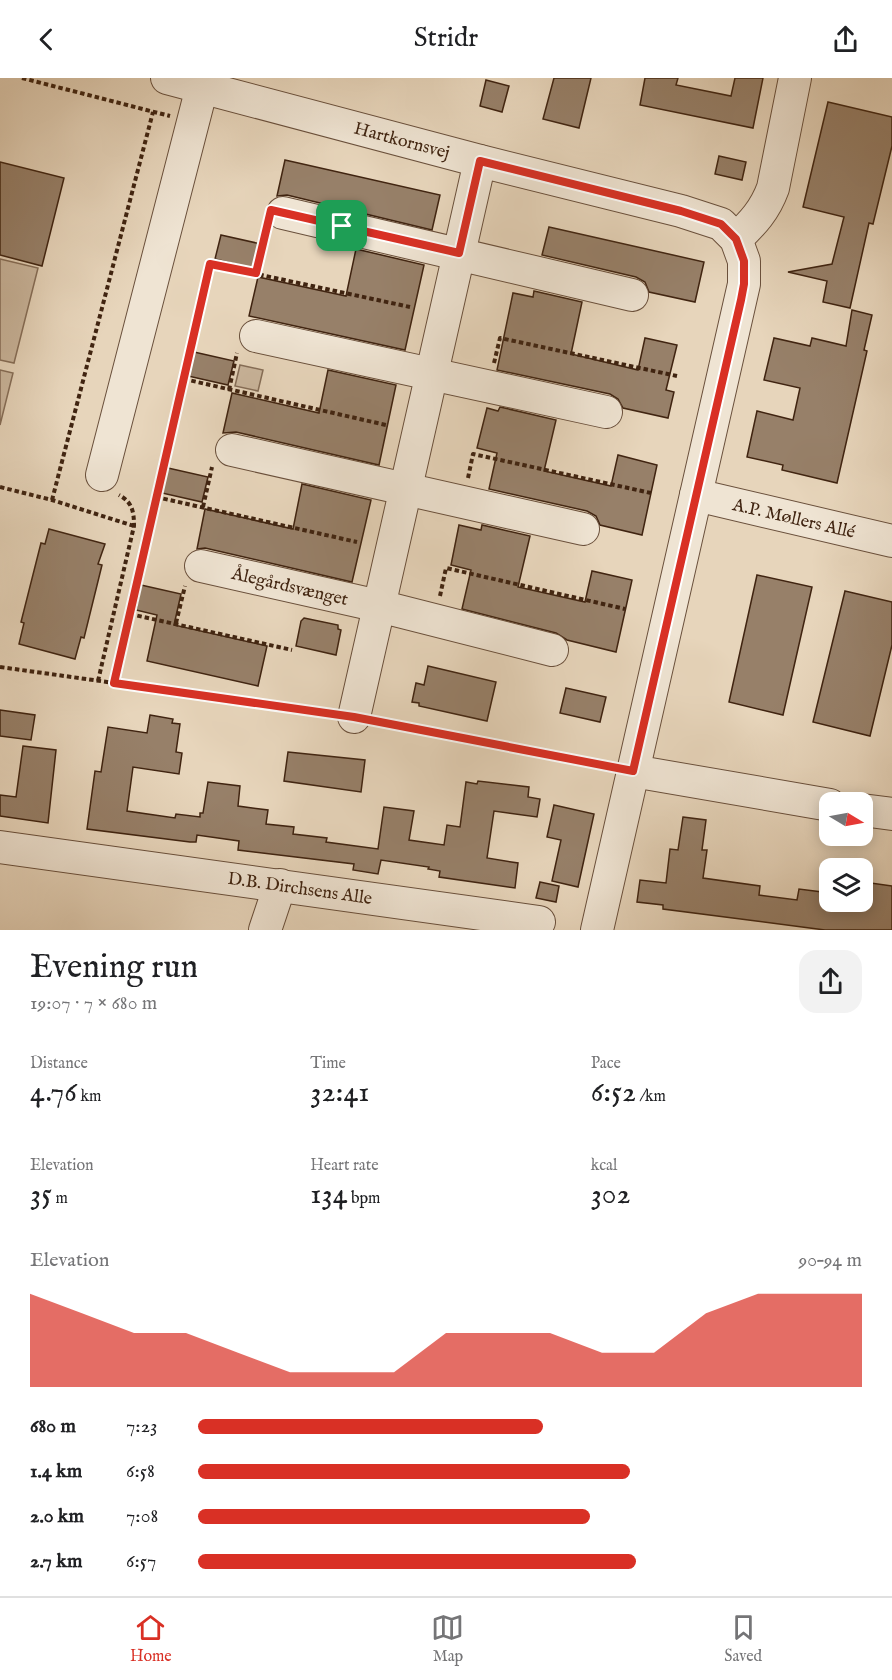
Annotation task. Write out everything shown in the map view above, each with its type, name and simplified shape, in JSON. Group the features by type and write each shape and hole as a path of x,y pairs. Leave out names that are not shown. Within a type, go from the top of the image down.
{"street":[{"name":"Hartkornsvej","path":"168,78 480,161 681,211 721,224 736,239"},
{"path":"598,930 744,284 744,261 736,239 757,220 774,188 795,78"},
{"path":"102,475 202,87"},
{"path":"354,717 480,161"},
{"path":"283,213 632,295"},
{"path":"256,336 606,412"},
{"path":"232,450 584,529"},
{"name":"A.P. Møllers Allé","path":"696,495 892,541"},
{"name":"Ålegårdsvænget","path":"201,566 379,606 552,650"},
{"path":"633,771 819,803"},
{"path":"873,811 892,814"},
{"name":"D.B. Dirchsens Alle","path":"0,847 539,922"},
{"path":"265,930 280,885"}],"path":[{"path":"22,78 193,122"},
{"path":"52,500 153,112"},
{"path":"256,273 271,210 283,213"},
{"path":"114,683 210,264 410,307"},
{"path":"488,387 500,338 677,375"},
{"path":"184,379 386,425"},
{"path":"203,507 217,447 232,450"},
{"path":"462,502 473,454 651,493"},
{"path":"98,681 134,526 134,513 128,500 100,488 102,475"},
{"path":"0,487 52,500 134,526"},
{"path":"156,497 357,542"},
{"path":"176,623 190,564 201,566"},
{"path":"435,620 446,568 625,609"},
{"path":"130,614 292,650"},
{"path":"0,667 354,717 633,771"}],"shaded area":[{"path":"0,259 38,268 14,363 0,360"},
{"path":"240,365 263,370 258,391 235,386"},
{"path":"0,370 13,373 0,425"}],"building":[{"path":"554,78 591,78 579,128 543,119"},
{"path":"645,78 678,78 676,85 731,96 735,78 763,78 753,128 640,105"},
{"path":"486,80 509,86 502,112 480,106"},
{"path":"828,102 892,117 892,146 873,224 869,223 850,308 823,302 827,281 788,272 832,264 844,217 803,207"},
{"path":"719,156 746,162 742,180 715,174"},
{"path":"285,160 440,195 432,230 287,195 277,196"},
{"path":"0,162 64,178 42,266 0,255"},
{"path":"549,227 704,262 695,302 649,292 645,282 636,277 542,255"},
{"path":"221,235 261,244 255,269 215,259"},
{"path":"356,249 424,265 405,350 249,316 258,277 346,296"},
{"path":"534,291 582,302 571,354 638,370 645,338 677,345 666,390 674,392 668,418 623,408 618,399 610,394 497,370 513,293 533,297"},
{"path":"852,310 872,315 864,350 867,351 837,483 782,470 783,465 747,457 757,411 793,420 800,388 764,380 774,338 810,346 812,338 846,346"},
{"path":"194,352 234,361 228,385 188,376"},
{"path":"328,370 396,385 379,465 236,432 223,433 232,393 319,413"},
{"path":"500,407 556,420 544,471 611,486 618,455 657,465 642,535 600,525 596,516 587,511 489,489 497,453 477,448 487,408 498,411"},
{"path":"168,468 208,477 202,502 162,493"},
{"path":"302,484 371,500 352,582 205,548 197,549 205,509 293,529"},
{"path":"459,525 481,530 482,525 530,536 518,587 585,602 592,571 632,580 616,652 567,640 556,633 462,609 471,570 451,565"},
{"path":"49,529 105,544 98,564 102,565 84,638 81,637 75,659 19,644 24,623 21,622 41,543 45,544"},
{"path":"757,575 812,587 783,715 729,702"},
{"path":"141,585 181,594 174,625 267,646 258,686 147,661 157,615 136,610"},
{"path":"845,591 892,602 892,645 870,736 813,722"},
{"path":"304,618 338,625 338,629 341,630 336,655 296,646 301,621"},
{"path":"428,666 496,682 487,721 419,706 419,703 412,702 416,683 424,685"},
{"path":"566,688 606,697 600,722 560,713"},
{"path":"0,710 35,715 31,740 0,736"},
{"path":"150,715 173,719 172,723 180,724 176,752 182,753 179,774 133,767 127,811 175,818 176,814 200,817 200,813 203,813 208,782 240,786 238,806 268,810 266,824 294,827 293,834 327,838 326,842 378,849 384,807 414,811 409,840 444,845 447,825 460,827 466,782 477,784 478,781 529,787 528,797 540,799 537,817 494,811 487,858 518,863 515,888 439,877 440,871 428,869 429,867 381,860 378,874 353,870 354,864 238,850 239,841 197,835 196,842 190,842 87,829 95,771 101,772 108,727 147,733"},
{"path":"23,746 56,750 48,823 0,816 0,795 16,797"},
{"path":"288,752 365,760 361,792 284,781"},
{"path":"554,805 594,814 578,887 552,881 561,840 547,837"},
{"path":"683,817 706,820 702,850 707,850 703,878 760,886 759,895 797,900 799,889 819,892 819,912 873,912 873,883 892,886 892,930 825,930 663,909 663,905 637,902 640,880 666,883 670,849 678,850"},
{"path":"540,882 559,886 556,902 536,898"}],"route":[{"path":"480,161 681,211 721,224 736,239 744,261 744,284 633,771 354,717 114,683 210,264 256,273 271,210 342,226 459,253 480,161"}]}
